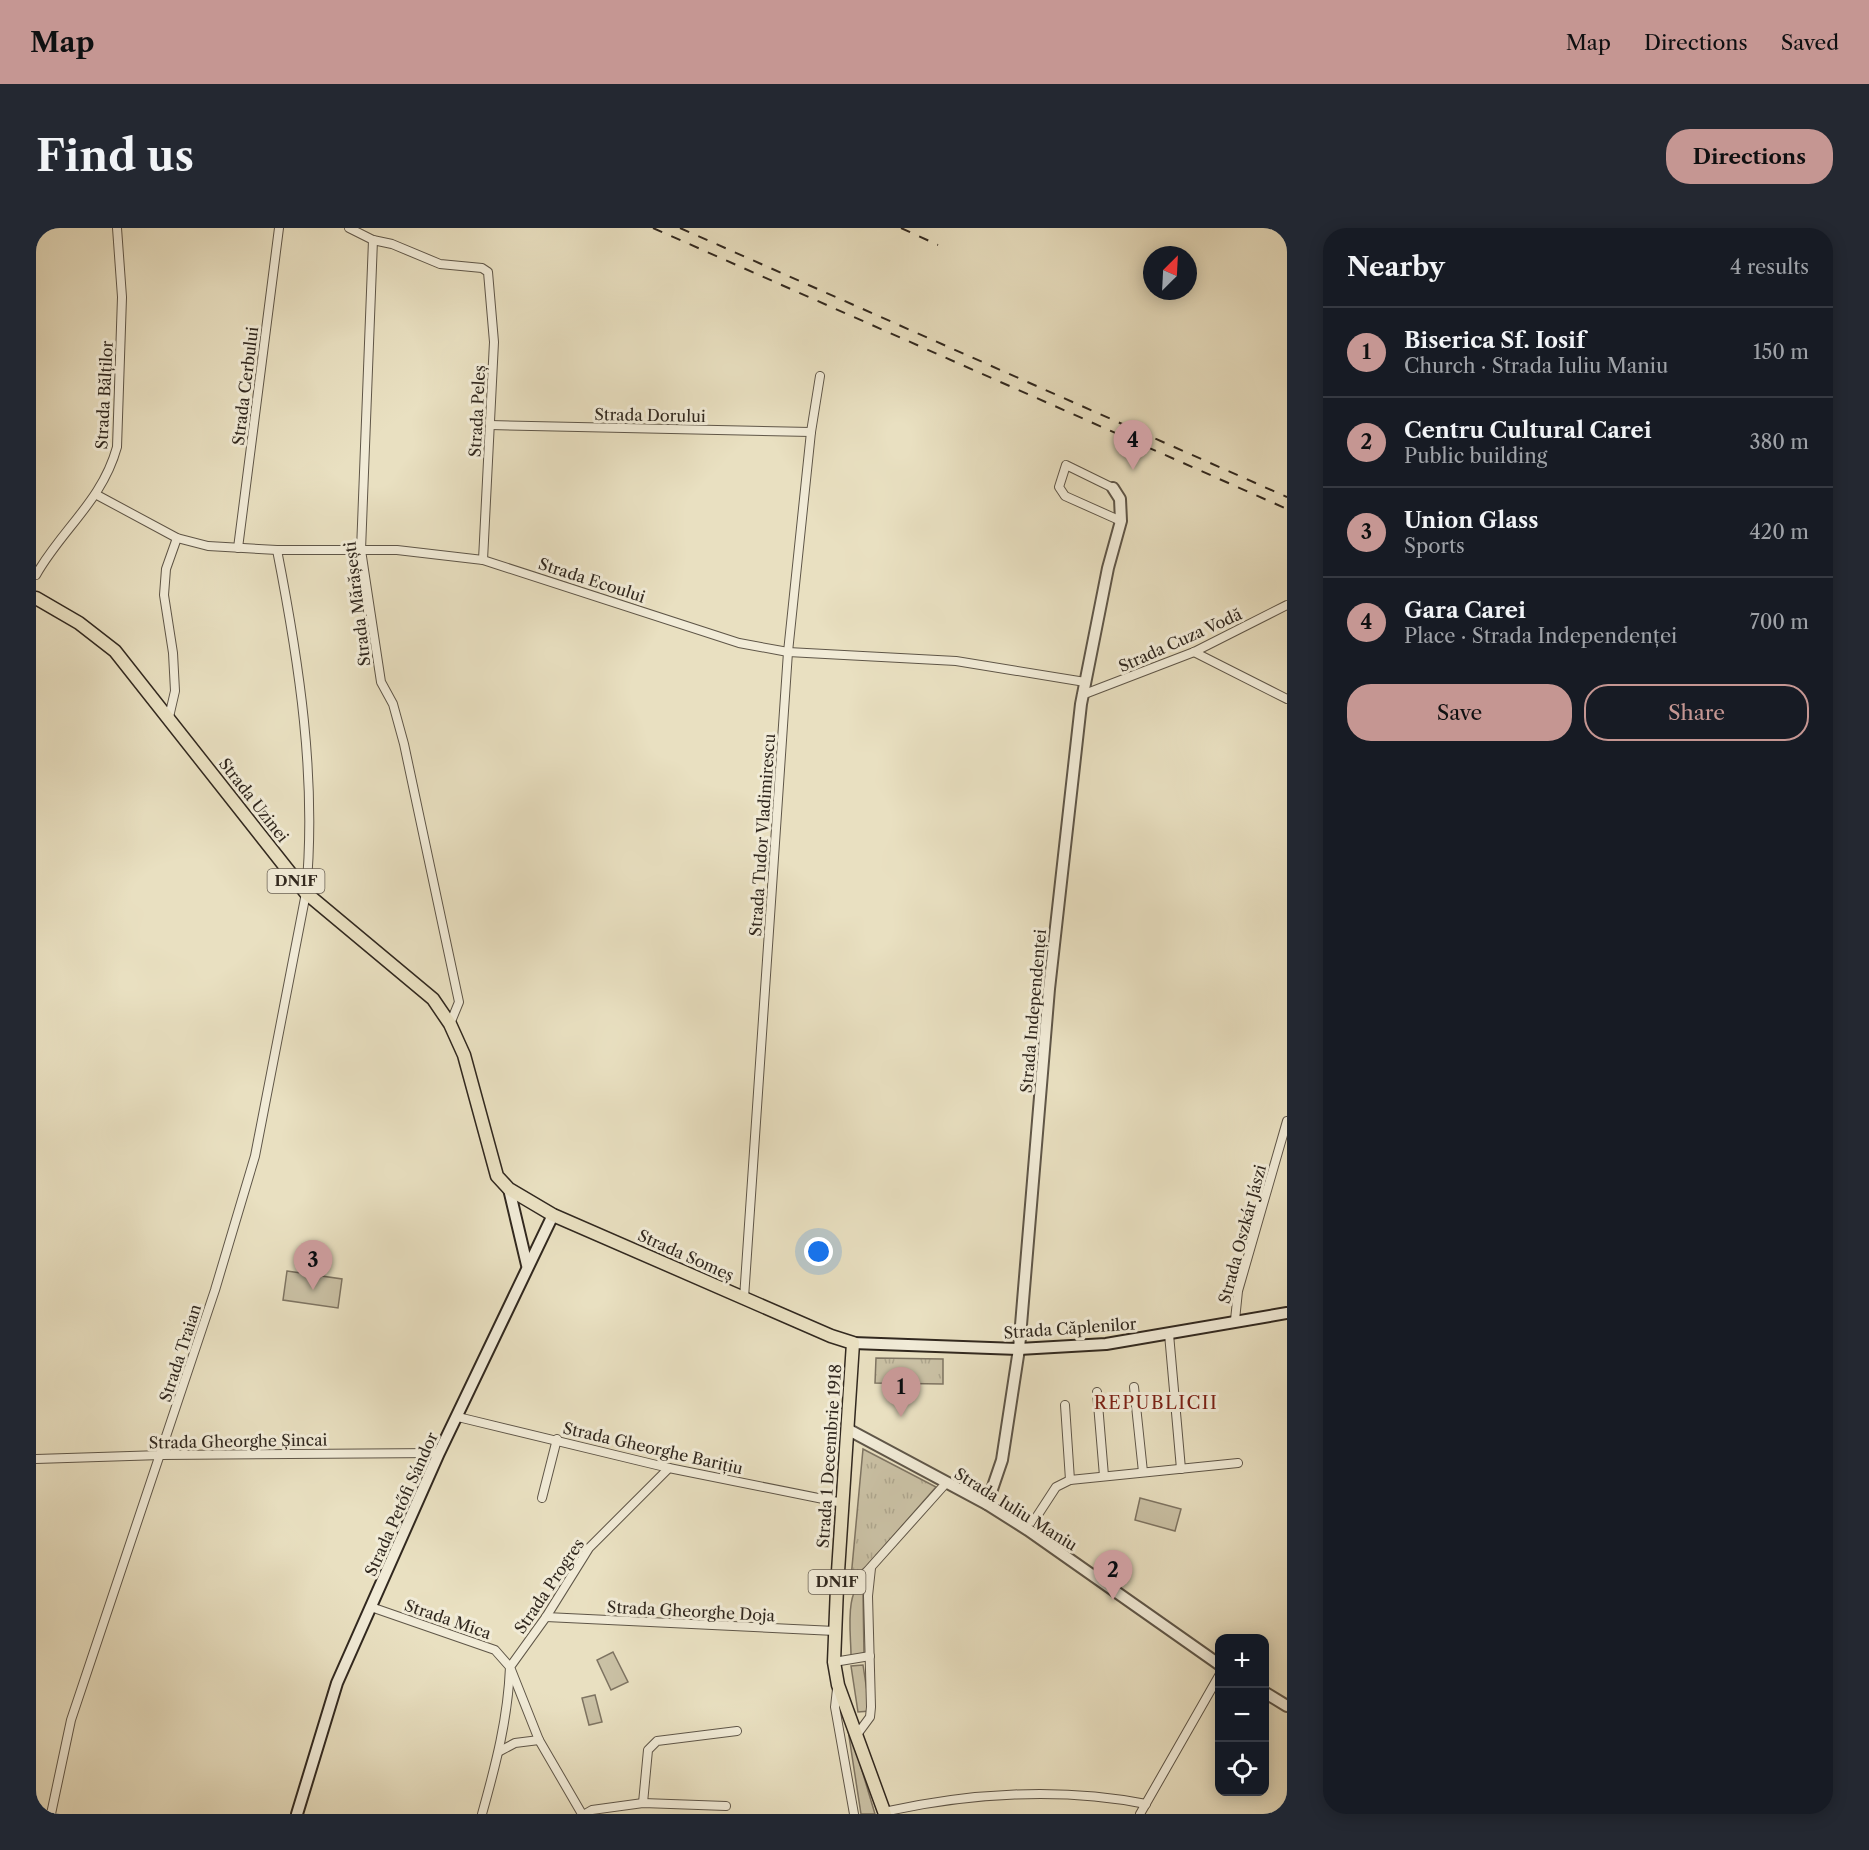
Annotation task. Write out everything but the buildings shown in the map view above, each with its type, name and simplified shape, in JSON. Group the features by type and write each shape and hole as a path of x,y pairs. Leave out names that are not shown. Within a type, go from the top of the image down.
{"main road":[{"name":"Strada Uzinei","path":"36,598 79,623 115,651 306,893 433,999 450,1024 464,1055 497,1176 509,1189"},
{"name":"Strada Someș","path":"509,1189 553,1215 853,1343"},
{"name":"Strada 1 Decembrie 1918","path":"853,1343 834,1662 838,1684 885,1813"}],"street":[{"name":"Strada Bălților","path":"36,575 97,495 112,467 117,447 122,297 117,228"},
{"name":"Strada Cerbului","path":"238,548 279,228"},
{"path":"349,228 373,240"},
{"name":"Strada Peleș","path":"373,240 392,244 440,264 482,268 488,272 491,279 494,342 483,560"},
{"name":"Strada Mărășești","path":"373,240 362,550 375,653 381,682 393,704 405,744 459,1002 450,1024"},
{"name":"Strada Tudor Vladimirescu","path":"744,1298 788,652 810,432 820,376"},
{"name":"Strada Dorului","path":"490,425 810,432"},
{"name":"Strada Independenței","path":"987,1504 1002,1460 1019,1349 1049,989 1082,695 1108,568 1121,521 1120,499 1113,488 1066,465 1059,487 1065,496 1121,521"},
{"name":"Strada Ecoului","path":"97,495 177,538 208,546 277,550 397,550 483,560 739,642 788,652 956,661 1085,682"},
{"path":"169,717 175,691 173,653 164,595 166,569 177,538"},
{"name":"Strada Traian","path":"51,1814 71,1720 161,1455 255,1156 306,893 308,869 307,742 296,646 277,550"},
{"name":"Strada Cuza Vodă","path":"1082,695 1194,652 1287,605"},
{"path":"1194,652 1287,699"},
{"name":"Strada Oszkár Jászi","path":"1235,1320 1238,1291 1287,1121"},
{"path":"509,1189 527,1265"},
{"name":"Strada Petőfi Sándor","path":"297,1814 337,1683 527,1265 553,1215"},
{"name":"Strada Căplenilor","path":"853,1343 1019,1349 1106,1344 1235,1320 1287,1313"},
{"path":"1169,1334 1180,1468"},
{"path":"1134,1387 1143,1472"},
{"path":"1097,1392 1104,1476"},
{"path":"1065,1405 1070,1480"},
{"name":"Strada Gheorghe Barițiu","path":"458,1416 669,1468 843,1503"},
{"name":"Strada Iuliu Maniu","path":"849,1430 987,1504 1028,1530 1215,1661"},
{"path":"542,1498 557,1439"},
{"name":"Strada Gheorghe Șincai","path":"36,1459 161,1455 440,1454"},
{"path":"1028,1530 1056,1487 1070,1480 1238,1463"},
{"name":"Strada Progres","path":"510,1667 546,1617 589,1548 611,1523 669,1468"},
{"path":"837,1587 862,1577 947,1482"},
{"path":"856,1736 870,1717 871,1568"},
{"name":"Strada Mica","path":"371,1607 495,1650 510,1667"},
{"name":"Strada Gheorghe Doja","path":"546,1617 835,1631"},
{"path":"834,1662 870,1656"},
{"path":"510,1667 538,1740 584,1814 592,1810 643,1803 726,1806"},
{"path":"482,1814 500,1751 508,1708 510,1667"},
{"path":"1140,1814 1215,1683"},
{"path":"838,1684 835,1707 854,1814"},
{"path":"1269,1694 1286,1703"},
{"path":"643,1803 648,1749 652,1744 657,1741 737,1731"},
{"path":"500,1751 515,1743 538,1740"},
{"path":"885,1813 939,1800 1006,1796 1079,1796 1146,1804"}],"green space":[{"path":"287,1271 342,1279 338,1308 283,1300"},
{"path":"876,1358 943,1359 943,1384 875,1383"},
{"path":"863,1449 936,1487 867,1566 851,1578"},
{"path":"1140,1498 1181,1509 1175,1531 1135,1520"},
{"path":"869,1576 863,1594 864,1655 851,1655 852,1600 855,1590"},
{"path":"613,1652 628,1682 611,1690 597,1660"},
{"path":"863,1665 870,1711 858,1712 851,1666"},
{"path":"595,1695 602,1722 589,1725 582,1698"},
{"path":"846,1717 875,1814 861,1814"}],"railway":[{"path":"653,228 1287,509"},
{"path":"680,228 1287,497"},
{"path":"901,228 938,245"}],"place":[{"name":"Gara Carei","path":"1133,470"},
{"name":"Union Glass","path":"313,1290"},
{"name":"Biserica Sf. Iosif","path":"901,1417"},
{"name":"Centru Cultural Carei","path":"1113,1600"}],"district":[{"name":"REPUBLICII","path":"1156,1403"}]}
